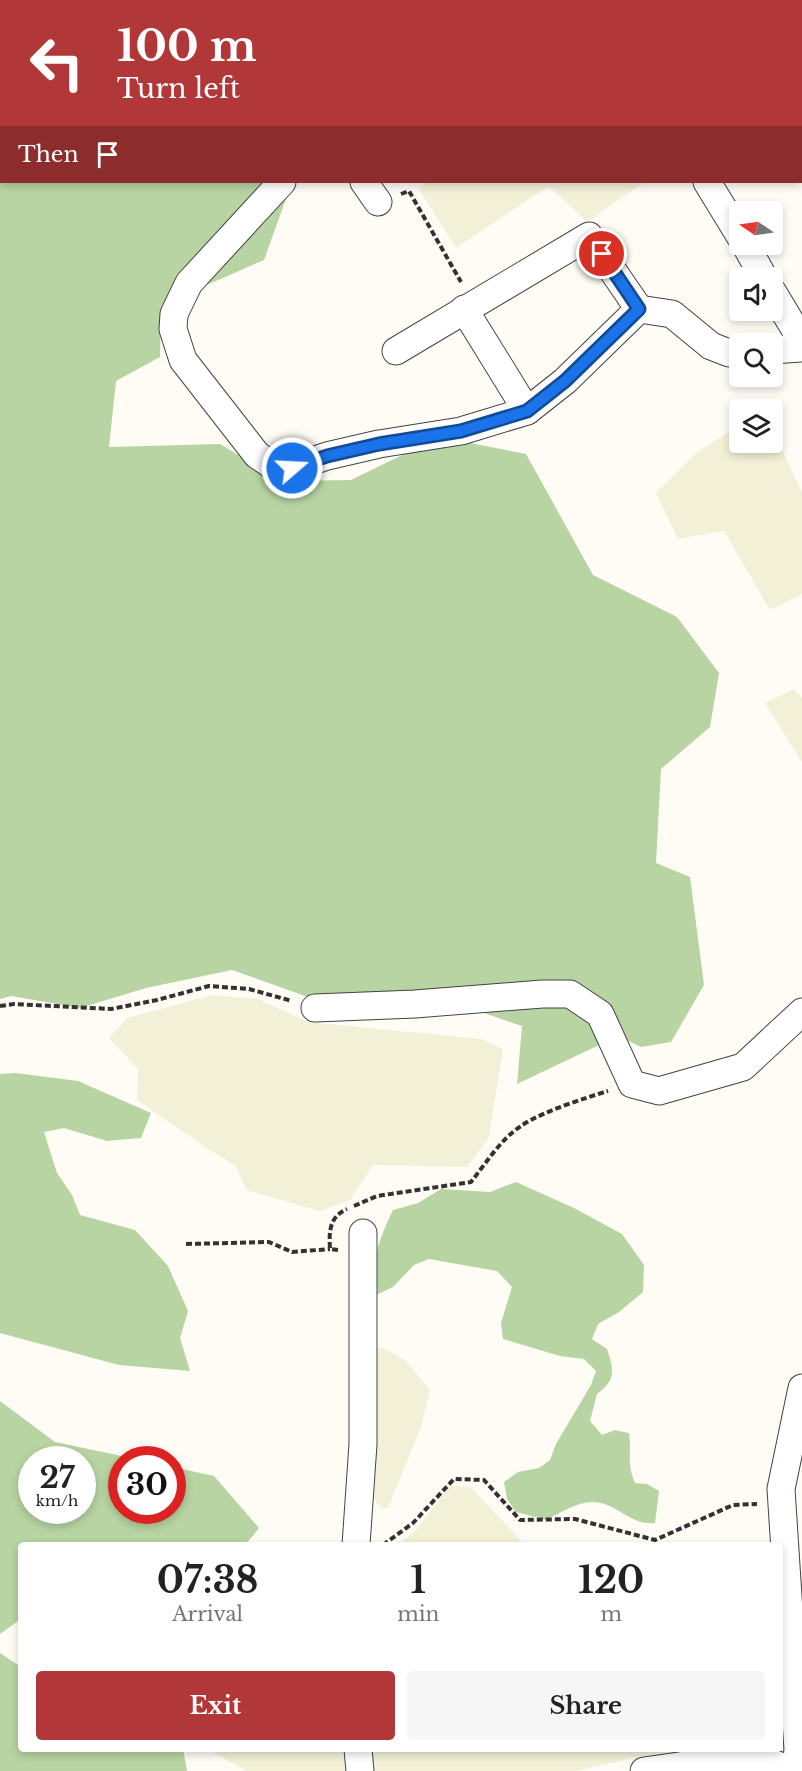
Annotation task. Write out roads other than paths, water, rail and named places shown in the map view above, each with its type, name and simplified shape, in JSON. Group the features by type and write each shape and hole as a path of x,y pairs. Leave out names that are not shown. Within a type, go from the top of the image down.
{"street":[{"path":"281,183 189,283 174,315 173,329 183,360 257,455 275,467 292,468 327,456 379,444 461,431 527,411 565,381 639,309"},
{"path":"708,183 729,218"},
{"path":"396,351 589,236 639,309 672,314 711,346 729,353"},
{"path":"469,306 527,411"},
{"path":"783,309 802,341"},
{"path":"783,349 802,348"},
{"path":"315,1008 570,994 600,1014 632,1084 659,1091 742,1067 802,1012"},
{"path":"356,1542 363,1444 362,1244"},
{"path":"644,1771 713,1761 757,1758 795,1771 798,1750 789,1520 781,1489 802,1388"},
{"path":"358,1752 360,1771"}]}
